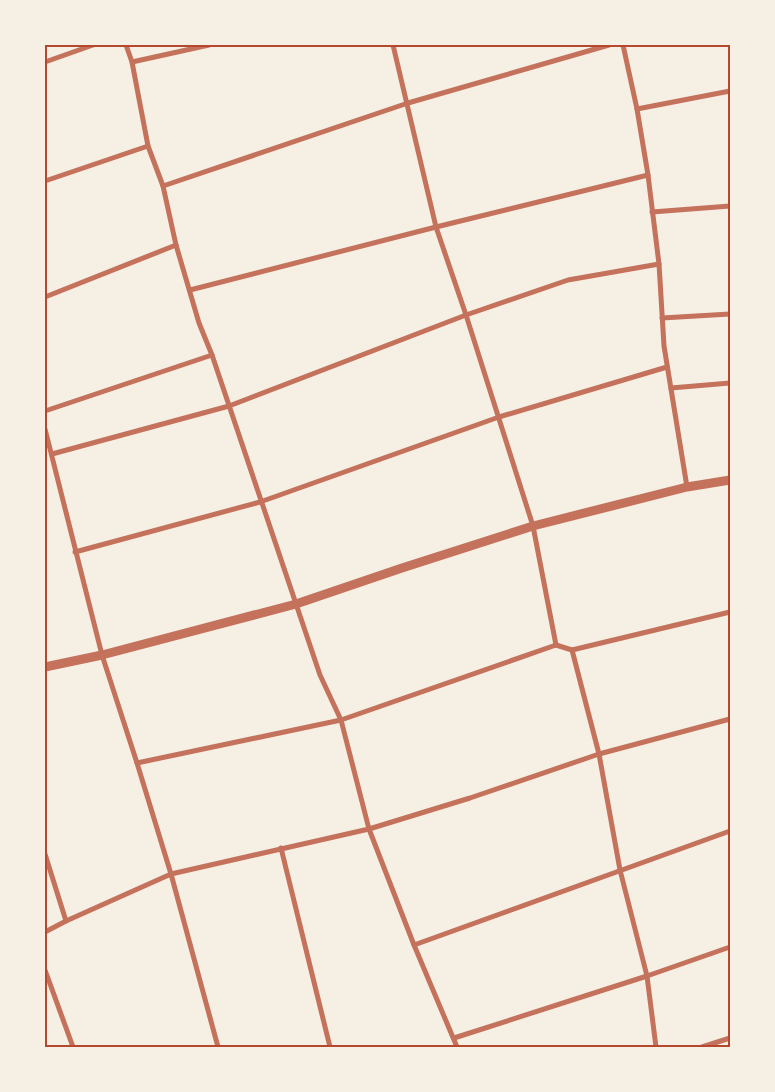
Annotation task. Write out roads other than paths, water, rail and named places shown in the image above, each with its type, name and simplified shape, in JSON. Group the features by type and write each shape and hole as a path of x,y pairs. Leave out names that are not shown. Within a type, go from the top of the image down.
{"street":[{"path":"45,62 93,45"},
{"path":"126,45 132,62 148,146 163,186 176,245 199,323 212,355 260,502 320,675 341,720 369,829 457,1047"},
{"path":"132,62 208,45"},
{"path":"393,45 436,227 533,526 556,645"},
{"path":"163,186 408,103 609,45"},
{"path":"623,45 637,109 648,175 659,264 667,367 687,487"},
{"path":"637,109 730,91"},
{"path":"45,181 148,146"},
{"path":"190,290 648,175"},
{"path":"652,212 730,206"},
{"path":"45,297 176,245"},
{"path":"52,454 229,406 466,315 568,280 659,264"},
{"path":"662,318 730,314"},
{"path":"45,411 212,355"},
{"path":"75,552 260,502 499,417 667,367"},
{"path":"671,388 730,382"},
{"path":"45,429 102,655 138,763 171,874 218,1047"},
{"path":"45,667 102,655 296,604 533,526 687,487 730,480"},
{"path":"138,763 341,720 556,645 572,650 730,612"},
{"path":"572,650 599,754 620,870 646,976 656,1047"},
{"path":"45,932 171,874 369,829 470,798 599,754 730,719"},
{"path":"414,944 730,831"},
{"path":"281,848 330,1047"},
{"path":"45,854 66,921"},
{"path":"454,1038 730,948"},
{"path":"45,970 73,1047"},
{"path":"702,1047 730,1038"}]}
